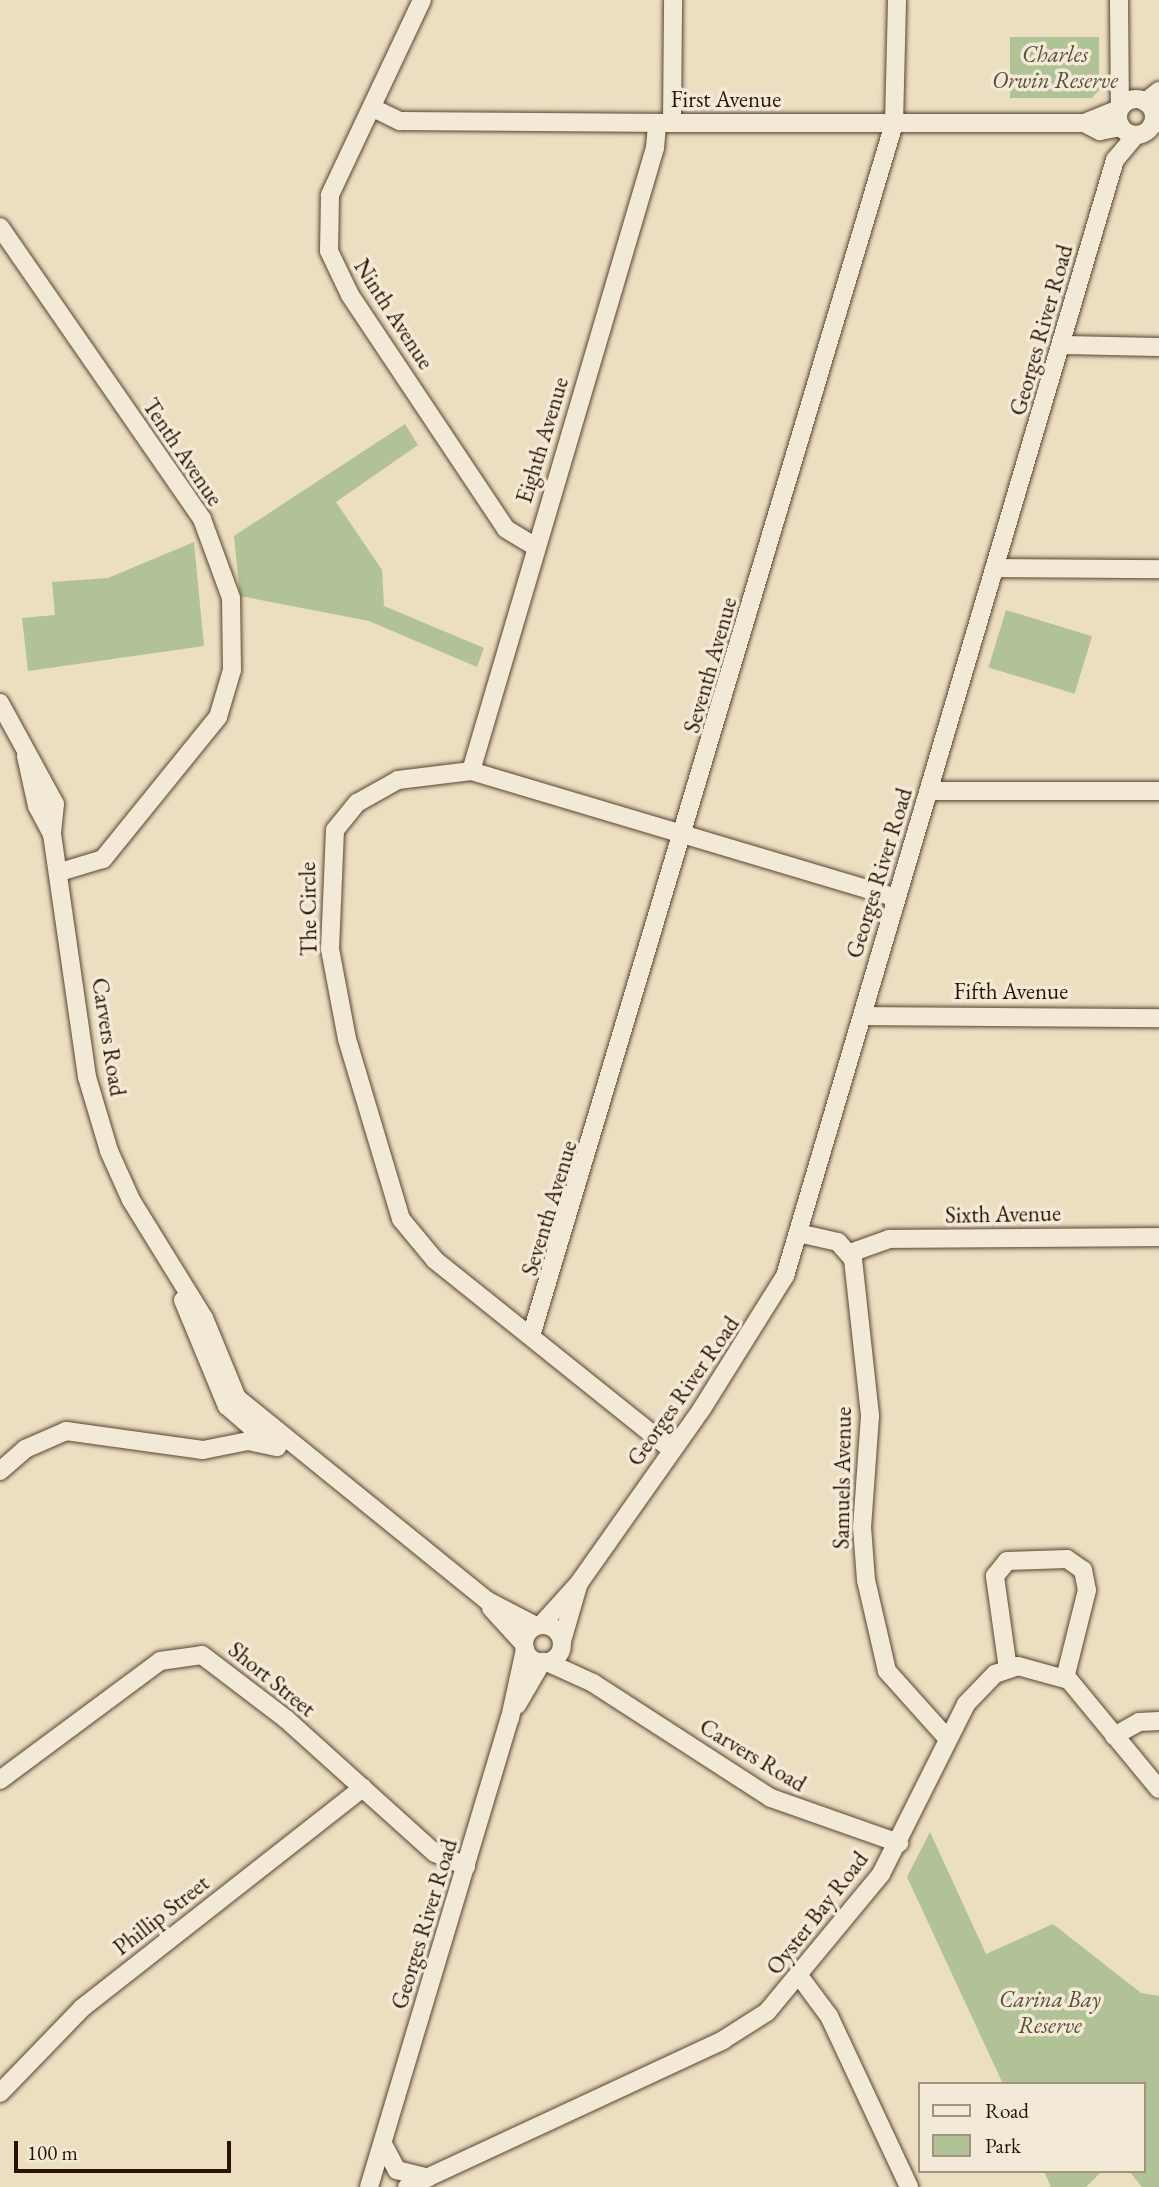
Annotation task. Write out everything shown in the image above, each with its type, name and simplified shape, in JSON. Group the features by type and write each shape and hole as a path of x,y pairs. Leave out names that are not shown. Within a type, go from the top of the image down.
{"street":[{"name":"Ninth Avenue","path":"422,0 330,195 325,220 333,264 506,529 536,547"},
{"name":"Eighth Avenue","path":"471,771 664,123 673,0"},
{"name":"Seventh Avenue","path":"531,1336 686,832 894,124 897,0"},
{"path":"1119,0 1119,65 1140,115"},
{"name":"First Avenue","path":"373,108 400,121 1092,127 1140,115"},
{"name":"Georges River Road","path":"369,2187 510,1718 525,1646 539,1625 579,1583 769,1308 797,1233 1063,345 1114,155 1140,115"},
{"path":"1092,127 1114,155"},
{"name":"Tenth Avenue","path":"0,227 202,519 231,598 232,670 218,717 103,859 60,872"},
{"path":"1063,345 1159,347"},
{"path":"997,568 1159,569"},
{"name":"Carvers Road","path":"0,704 51,791 52,834 60,872 92,1100 119,1177 174,1273 204,1318 237,1398 488,1601 525,1646 544,1662 593,1683 771,1798 899,1843"},
{"name":"The Circle","path":"672,1450 435,1261 401,1219 352,1052 327,921 335,830 357,803 398,780 471,771 686,832 896,898"},
{"path":"929,791 1159,791"},
{"name":"Fifth Avenue","path":"862,1016 1159,1018"},
{"path":"797,1233 831,1238 850,1253"},
{"name":"Sixth Avenue","path":"850,1253 881,1240 1159,1237"},
{"name":"Samuels Avenue","path":"850,1253 870,1416 862,1527 866,1580 887,1671 947,1738"},
{"name":"Carvers Road","path":"174,1273 215,1382 235,1416 277,1447 315,1460"},
{"path":"231,1444 235,1416"},
{"path":"0,1471 25,1448 66,1430 203,1450 231,1444 277,1447"},
{"path":"1065,1678 1087,1590 1083,1570 1067,1559 1007,1561 995,1576 1007,1669 1043,1669 1065,1678 1159,1789"},
{"name":"Georges River Road","path":"510,1718 544,1662 562,1644 579,1583"},
{"name":"Carvers Road","path":"488,1601 556,1630 562,1644 593,1683"},
{"name":"Short Street","path":"0,1780 160,1661 188,1653 215,1662 435,1853 467,1866"},
{"name":"Oyster Bay Road","path":"407,2187 428,2182 723,2040 767,2011 800,1977 899,1843 947,1738 979,1686 1007,1669"},
{"path":"1114,1736 1139,1722 1159,1721"},
{"name":"Phillip Street","path":"0,2093 82,2008 363,1788"},
{"path":"800,1977 829,2016 909,2187"},
{"path":"383,2144 405,2175 428,2182"}],"green space":[{"name":"Charles Orwin Reserve","path":"1010,37 1099,37 1099,90 1092,98 1010,98"},
{"path":"405,424 418,445 336,502 382,570 384,606 484,648 477,667 369,621 240,596 234,536"},
{"path":"194,542 204,646 28,671 22,618 55,615 52,582 108,578"},
{"path":"1006,610 1092,636 1075,694 988,667"},
{"name":"Carina Bay Reserve","path":"930,1832 986,1954 1053,1924 1141,1993 1159,1996 1159,2187 1142,2187 1131,2173 1145,2173 1145,2082 1002,2082 907,1877"},
{"path":"1045,2173 1100,2173 1086,2187 1051,2187"}]}
